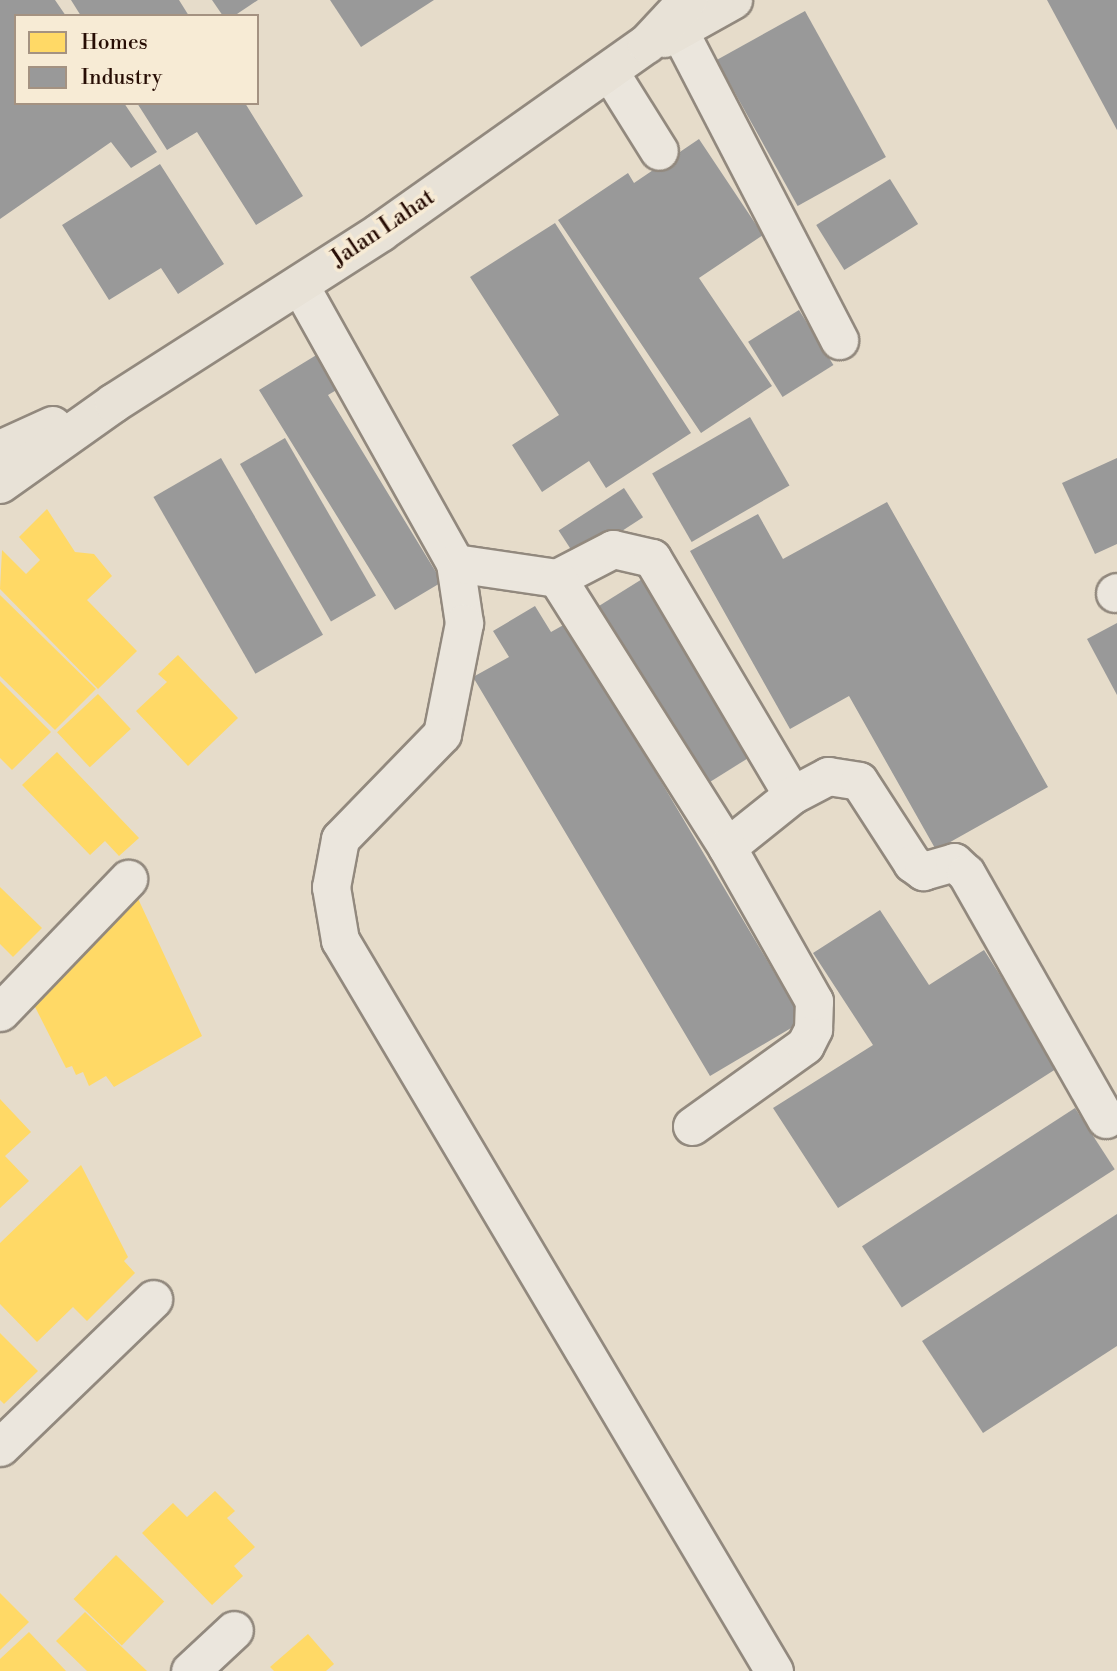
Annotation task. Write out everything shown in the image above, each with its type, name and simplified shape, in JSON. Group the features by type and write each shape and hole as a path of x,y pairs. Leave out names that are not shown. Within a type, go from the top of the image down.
{"main road":[{"name":"Jalan Lahat","path":"0,484 114,403 299,284 609,71 671,25 733,0"},
{"name":"Jalan Lahat","path":"0,450 114,403"}],"street":[{"path":"671,25 839,341"},
{"path":"609,71 659,151"},
{"path":"299,284 455,563 464,623 442,734 340,839 331,887 340,940 774,1671"},
{"path":"455,563 557,578 613,549 652,558 792,795"},
{"path":"557,578 727,848 814,1001 813,1029 805,1045 692,1126"},
{"path":"727,848 792,795 828,776 859,782 912,863 923,871 954,862 966,873 1106,1119"},
{"path":"0,1012 128,879"},
{"path":"0,1447 153,1299"},
{"path":"190,1671 234,1630"}],"building: Homes":[{"path":"47,509 75,552 94,554 112,576 87,600 137,651 98,689 0,589 2,550 26,574 40,560 19,537"},
{"path":"0,595 96,689 55,730 0,676"},
{"path":"178,655 238,718 188,766 136,711 167,682 158,674"},
{"path":"0,681 51,732 12,770 0,758"},
{"path":"98,694 131,729 90,767 57,732"},
{"path":"57,752 139,838 119,856 105,841 90,855 22,785"},
{"path":"0,887 42,928 13,957 0,944"},
{"path":"134,890 202,1036 114,1087 106,1076 89,1086 83,1072 76,1075 72,1066 66,1068 32,1001"},
{"path":"0,1099 31,1132 5,1156 29,1181 0,1208"},
{"path":"81,1165 128,1257 124,1261 135,1273 87,1321 73,1307 37,1342 0,1304 0,1243"},
{"path":"0,1333 38,1371 4,1404 0,1400"},
{"path":"215,1491 235,1511 227,1518 255,1547 234,1566 243,1576 212,1605 142,1533 173,1503 187,1517"},
{"path":"116,1555 164,1602 122,1645 74,1599"},
{"path":"0,1593 29,1622 0,1650"},
{"path":"85,1612 147,1671 87,1671 56,1641"},
{"path":"29,1632 66,1671 0,1671 0,1659"},
{"path":"308,1634 334,1664 326,1671 274,1671 270,1667"}],"building: Industry":[{"path":"0,0 55,0 65,14 14,14 14,105 125,105 157,152 131,168 111,142 0,219"},
{"path":"71,0 179,0 188,14 80,14"},
{"path":"212,0 258,0 237,14 222,14"},
{"path":"330,0 434,0 361,47"},
{"path":"1047,0 1117,0 1117,130"},
{"path":"805,11 886,157 798,206 717,60"},
{"path":"138,105 246,105 303,196 256,225 197,132 167,150"},
{"path":"699,139 763,235 699,278 772,386 701,433 558,220 628,173 634,183"},
{"path":"160,164 224,264 178,294 161,268 109,300 62,225"},
{"path":"890,179 918,224 844,270 816,225"},
{"path":"555,223 691,433 606,488 589,461 542,492 512,445 559,415 470,277"},
{"path":"799,310 833,365 783,397 748,342"},
{"path":"323,351 345,385 328,395 442,582 395,610 259,390"},
{"path":"750,417 790,485 692,542 652,474"},
{"path":"285,438 376,596 331,622 240,464"},
{"path":"221,458 323,635 255,674 153,497"},
{"path":"1117,458 1117,544 1095,554 1062,483"},
{"path":"624,488 643,517 578,560 559,530"},
{"path":"887,502 1048,787 936,850 849,696 790,729 690,551 758,514 783,559"},
{"path":"647,576 757,752 706,784 596,608"},
{"path":"535,606 551,632 567,623 803,1021 710,1076 473,677 509,657 493,631"},
{"path":"1117,623 1117,695 1087,639"},
{"path":"880,910 929,985 984,950 1059,1067 838,1208 773,1108 873,1045 813,953"},
{"path":"1075,1108 1115,1169 902,1308 862,1246"},
{"path":"1117,1214 1117,1346 983,1433 922,1341"}]}
